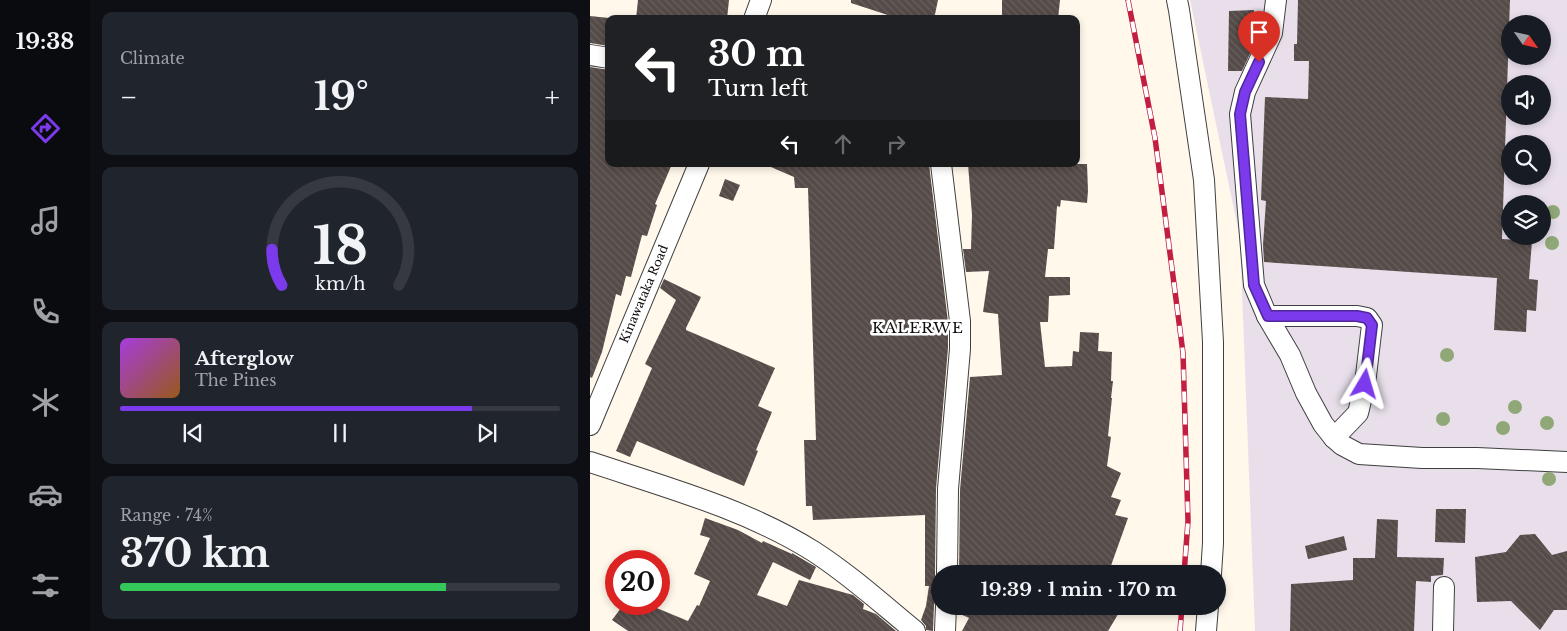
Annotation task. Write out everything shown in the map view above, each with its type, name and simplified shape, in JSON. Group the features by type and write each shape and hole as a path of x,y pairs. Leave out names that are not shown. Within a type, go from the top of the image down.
{"street":[{"path":"755,15 761,0"},
{"path":"1177,0 1204,190 1213,342 1213,543 1211,565"},
{"path":"1276,0 1272,33 1245,92 1240,114 1254,285 1268,316 1290,355 1306,394 1322,424 1342,445 1359,454 1422,458 1477,458 1567,462"},
{"path":"590,55 605,57"},
{"name":"Kinawataka Road","path":"590,425 594,398 698,167"},
{"path":"941,167 960,321 960,349 948,489 947,565"},
{"path":"1268,316 1357,316 1367,318 1372,325 1365,384 1358,413 1334,438"},
{"path":"590,462 734,511 784,536 812,551 842,572 915,631"},
{"path":"1443,631 1444,588"},
{"path":"945,631 946,615"},
{"path":"1206,631 1207,615"}],"shaded area":[{"path":"1190,0 1567,0 1567,631 1255,631 1240,238"}],"building":[{"path":"638,0 729,0 727,15 636,15"},
{"path":"851,0 938,0 935,15 888,15 851,3"},
{"path":"1002,0 1060,0 1058,15 1002,15"},
{"path":"1298,0 1510,0 1509,15 1501,15 1501,65 1508,65 1507,75 1501,75 1501,125 1506,125 1505,135 1501,135 1501,185 1504,185 1503,195 1501,195 1501,245 1532,245 1529,279 1538,280 1536,311 1527,310 1526,332 1494,330 1497,278 1264,262 1263,245 1266,201 1261,200 1265,97 1308,99 1309,61 1294,61 1294,44 1297,44"},
{"path":"1254,10 1254,45 1242,71 1228,71 1229,11"},
{"path":"590,16 605,18 605,45 590,43"},
{"path":"590,67 605,69 605,167 671,167 655,204 657,205 647,236 642,235 631,277 626,276 621,296 616,294 602,352 592,378 590,377"},
{"path":"1080,164 1087,164 1087,203 1061,200 1060,207 1057,206 1054,249 1048,249 1045,277 1070,277 1070,295 1049,296 1048,322 1040,322 1045,367 1072,366 1073,351 1079,352 1080,332 1099,333 1098,351 1112,352 1111,381 1113,381 1108,436 1111,437 1107,466 1121,473 1111,497 1121,500 1115,515 1128,518 1111,565 959,565 960,490 970,377 1002,375 998,314 983,312 989,271 966,272 963,249 971,249 972,215 968,167 1080,167"},
{"path":"771,167 929,167 948,322 948,348 936,489 935,565 931,565 931,615 934,615 933,631 926,630 926,626 921,620 926,606 929,586 925,586 925,515 813,520 812,506 806,506 804,440 816,440 808,188 795,188 794,177"},
{"path":"725,179 740,185 733,201 719,196"},
{"path":"664,279 701,297 686,330 775,368 758,406 772,412 756,450 758,451 744,486 637,441 630,457 616,451 652,368 645,364 676,300 660,288"},
{"path":"1436,509 1466,509 1465,543 1435,542"},
{"path":"705,518 738,530 762,543 763,541 792,553 816,567 810,580 773,562 757,595 787,606 799,580 853,595 864,604 863,609 876,614 896,631 628,631 612,620 616,615 670,614 688,621 697,605 699,606 710,581 694,574 710,538 700,535"},
{"path":"1377,519 1398,520 1397,557 1444,558 1443,575 1431,576 1431,582 1416,581 1414,631 1290,631 1291,584 1353,580 1353,558 1375,558"},
{"path":"1535,534 1552,555 1567,551 1567,610 1554,610 1540,630 1511,601 1477,602 1475,557 1506,552 1520,535"},
{"path":"1344,536 1347,550 1308,559 1305,546"},
{"path":"962,615 1118,615 1108,631 962,631 969,618"}],"railway":[{"path":"1128,0 1155,138 1183,353 1188,521 1185,565"},
{"path":"1180,631 1181,615"}],"district":[{"name":"KALERWE","path":"918,328"}],"route":[{"path":"1259,62 1245,92 1240,114 1254,285 1268,316 1357,316 1367,318 1372,325 1365,384"}]}
